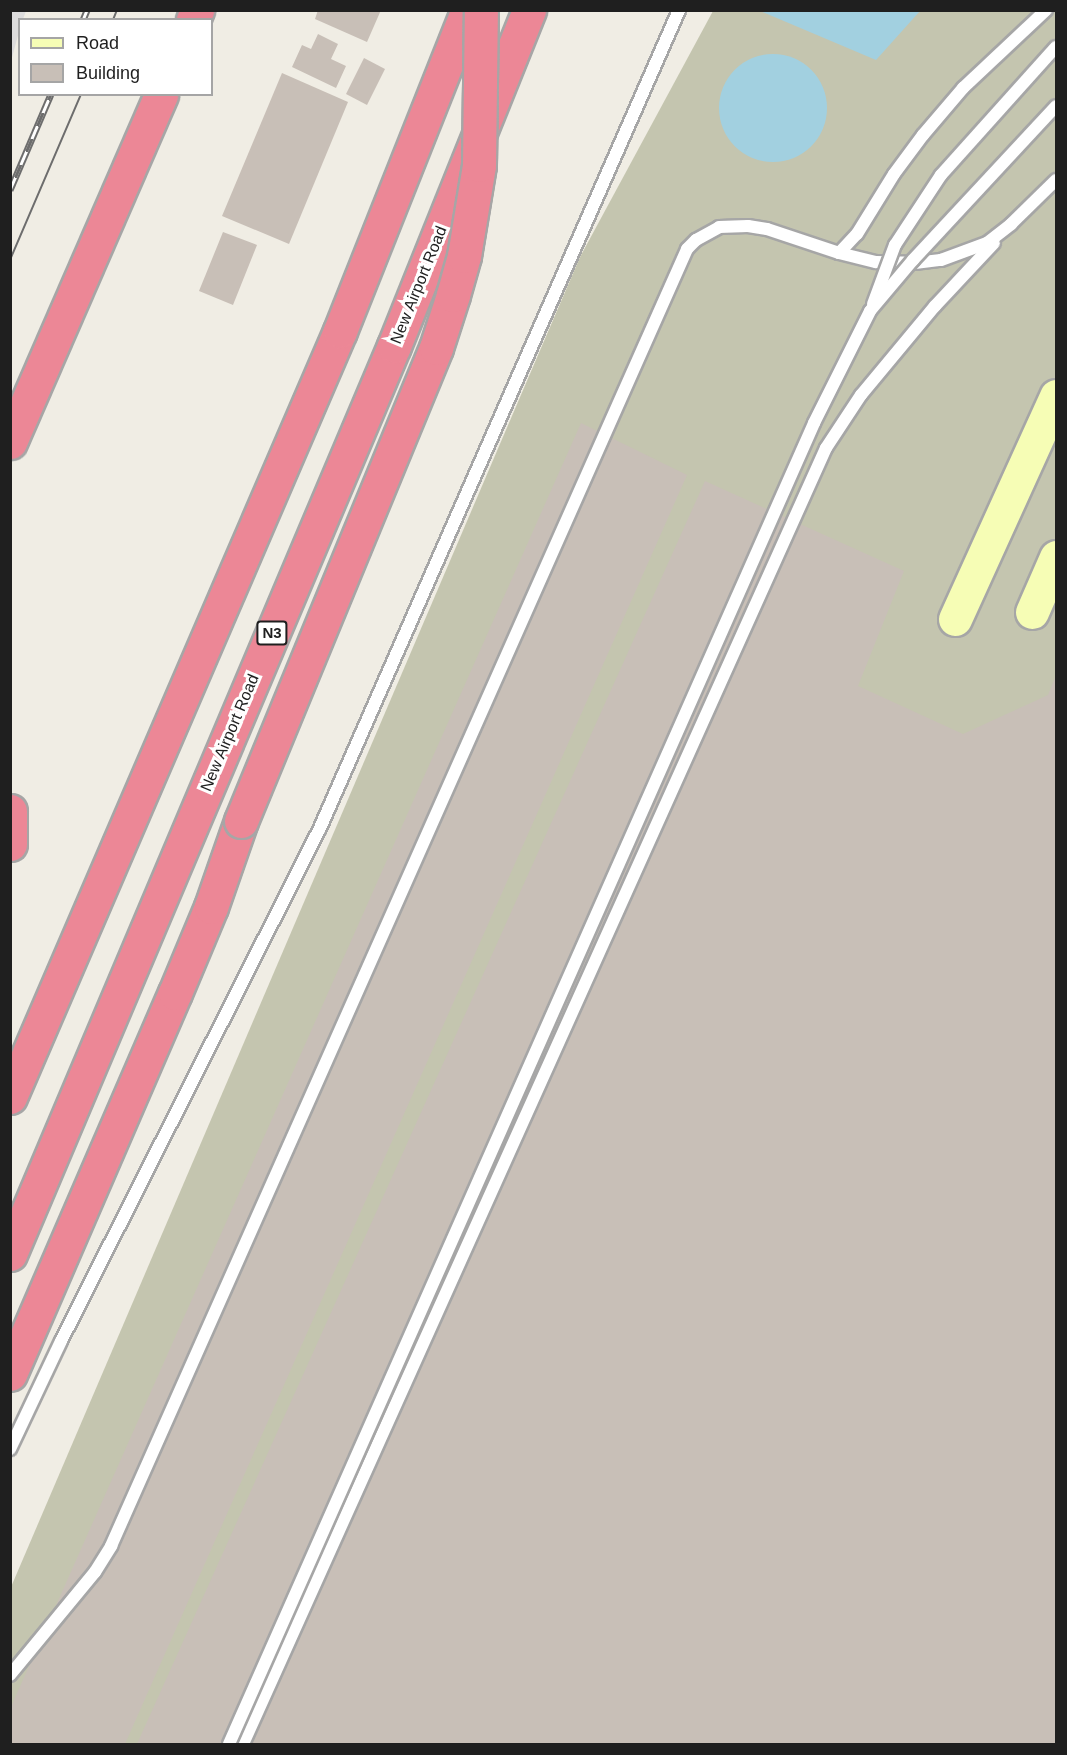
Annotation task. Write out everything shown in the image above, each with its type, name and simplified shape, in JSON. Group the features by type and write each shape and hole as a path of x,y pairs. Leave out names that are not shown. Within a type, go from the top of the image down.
{"highway":[{"path":"10,1097 335,342 468,10"},
{"path":"10,1374 184,971 241,821 436,348 464,256 479,165 481,10"},
{"name":"New Airport Road","path":"10,1254 394,346 529,10"},
{"path":"10,442 160,96"},
{"path":"10,811 10,844"}],"main road":[{"path":"956,619 1056,396"},
{"path":"1032,612 1056,557"}],"lane":[{"path":"10,1449 320,828 679,10"},
{"path":"838,253 857,234 894,174 963,88 1046,10"},
{"path":"229,1744 814,423 870,311 885,266 895,245 941,175 1056,46"},
{"path":"870,311 913,260 1056,106"},
{"path":"243,1744 826,448 861,395 934,306 1056,180"},
{"path":"10,1675 94,1572 111,1546 687,249 696,240 719,228 748,226 767,228 838,253 876,262 915,264 941,260 987,243 1011,224"}],"shaded area":[{"path":"11,10 26,11 23,18 18,18 18,36 11,61"},
{"path":"713,11 1056,11 1056,1744 11,1744 11,1587 580,257"}],"water":[{"path":"760,11 920,11 876,60"},
{"path":"773,54 794,58 811,70 823,87 827,108 823,129 811,146 794,158 773,162 752,158 735,146 723,129 719,108 723,87 735,70 752,58"}],"building":[{"path":"318,10 381,10 367,42 315,19"},
{"path":"318,34 338,44 331,59 346,66 336,88 292,67 302,45 311,49"},
{"path":"364,58 385,69 367,105 346,94"},
{"path":"282,73 348,102 289,244 222,216"},
{"path":"223,232 257,245 233,305 199,291"},
{"path":"581,423 687,475 125,1744 10,1744 10,1709"},
{"path":"705,481 904,571 858,686 963,734 1048,695 1056,675 1056,1744 137,1744"}],"tram line":[{"path":"114,18 117,10"},
{"path":"10,260 80,96"}],"railway":[{"path":"84,18 87,10"},
{"path":"10,190 50,96"}]}
